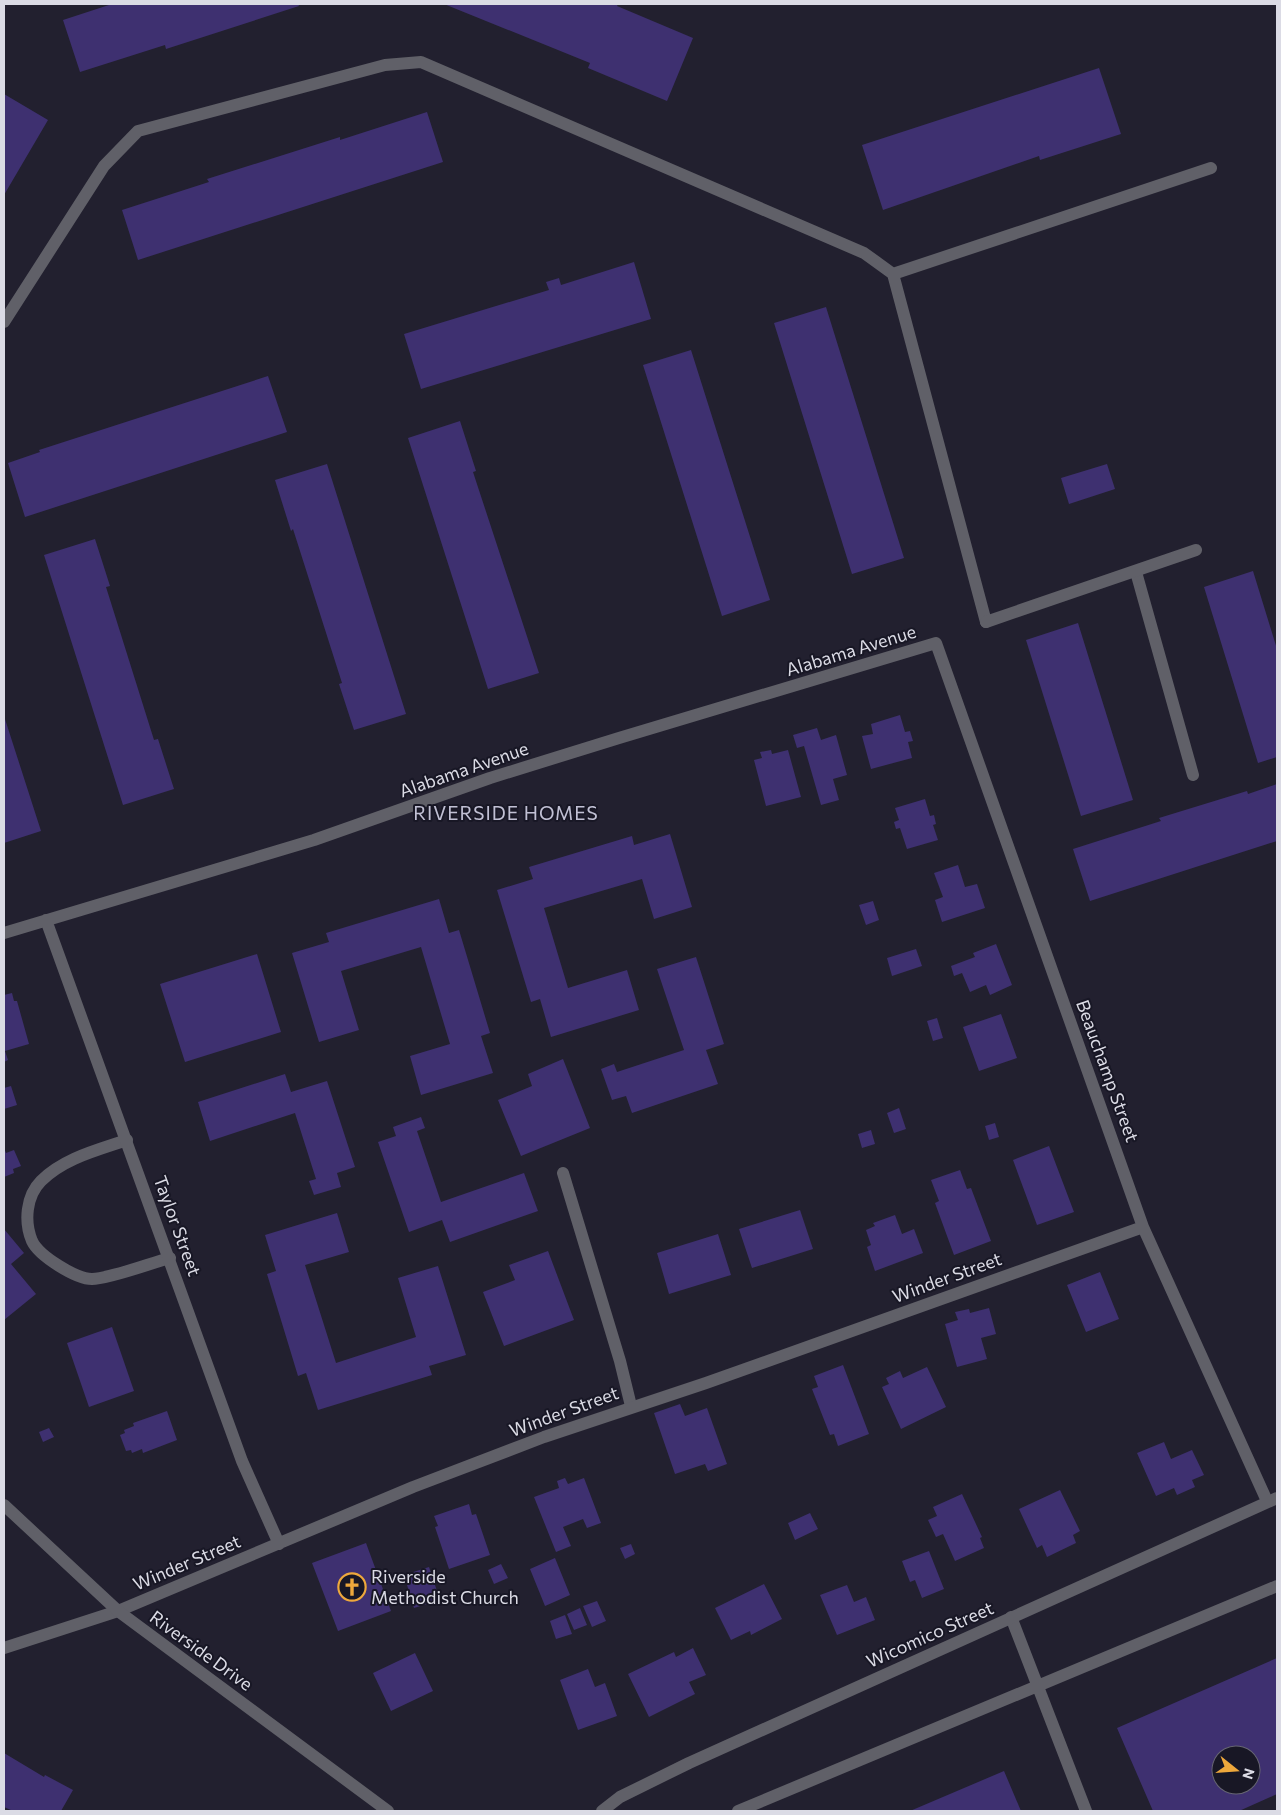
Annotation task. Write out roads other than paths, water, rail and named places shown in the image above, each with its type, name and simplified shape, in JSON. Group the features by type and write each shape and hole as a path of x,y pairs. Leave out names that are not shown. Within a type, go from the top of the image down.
{"street":[{"path":"4,322 104,166 138,131 385,65 421,62 864,253 893,274 986,622 1196,550"},
{"path":"893,274 1212,168"},
{"path":"1136,572 1194,775"},
{"name":"Alabama Avenue","path":"4,933 314,840 554,758 936,643"},
{"name":"Beauchamp Street","path":"936,643 1143,1227 1272,1500"},
{"name":"Taylor Street","path":"46,920 242,1461 279,1544"},
{"path":"127,1140 55,1168 39,1182 29,1201 27,1220 33,1243 69,1273 92,1279 170,1258"},
{"path":"563,1174 620,1361 631,1406"},
{"name":"Winder Street","path":"4,1648 118,1611 413,1486 631,1406 706,1382 1143,1227"},
{"name":"Wicomico Street","path":"602,1811 620,1797 689,1763 1272,1500"},
{"name":"Riverside Drive","path":"4,1505 118,1611 388,1811"},
{"path":"738,1811 1277,1586"},
{"path":"1011,1617 1086,1811"}],"place":[{"name":"Riverside Methodist Church","path":"352,1587"}],"district":[{"name":"RIVERSIDE HOMES","path":"506,813"}]}
